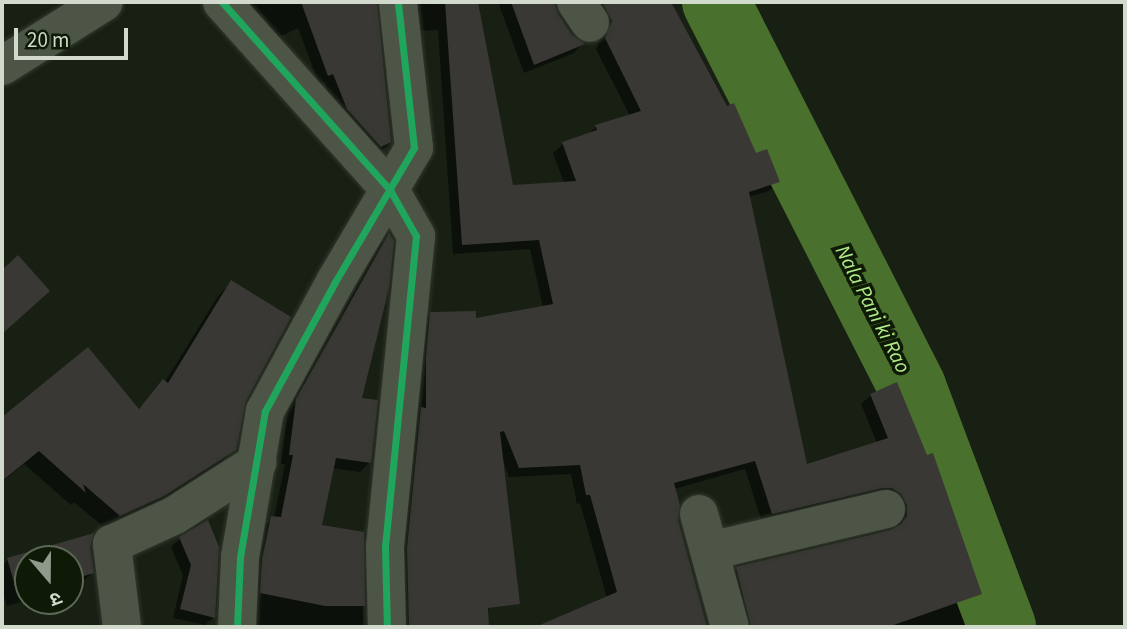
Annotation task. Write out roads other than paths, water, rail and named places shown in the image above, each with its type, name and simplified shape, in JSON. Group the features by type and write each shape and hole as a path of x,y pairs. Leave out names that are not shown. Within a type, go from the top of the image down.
{"street":[{"path":"2,66 104,2"},
{"path":"222,2 390,190 416,236 385,547 387,627"},
{"path":"237,627 240,557 265,411 335,282 411,157 416,138 406,89 398,2"},
{"path":"122,627 110,551 112,544 175,514 258,462"},
{"path":"710,551 886,509"},
{"path":"699,514 730,627"}],"waterway":[{"name":"Nala Pani ki Rao","path":"716,2 912,387 1002,627"}]}
